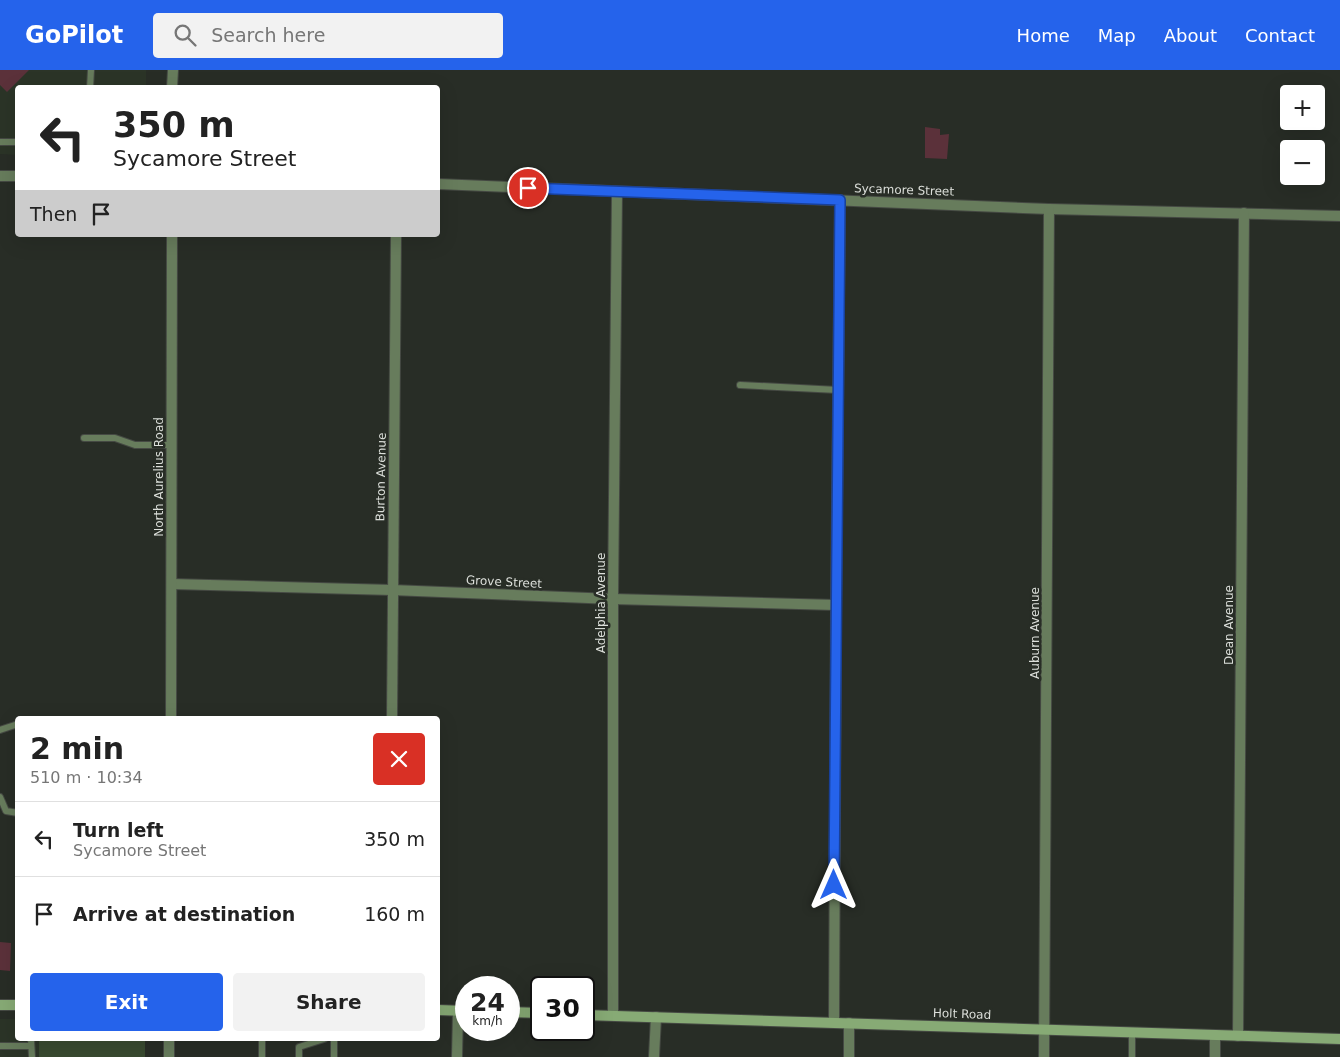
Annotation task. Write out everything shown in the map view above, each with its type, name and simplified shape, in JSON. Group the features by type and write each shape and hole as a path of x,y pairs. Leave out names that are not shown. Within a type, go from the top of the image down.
{"main road":[{"path":"0,1005 15,1005"},
{"path":"440,1010 455,1011"},
{"name":"Holt Road","path":"595,1014 1340,1039"}],"street":[{"path":"172,85 173,70"},
{"path":"0,176 15,176"},
{"name":"Sycamore Street","path":"440,184 1049,209 1340,216"},
{"name":"Adelphia Avenue","path":"613,1015 613,600 617,192"},
{"path":"834,1022 840,200"},
{"name":"Auburn Avenue","path":"1044,1057 1049,209"},
{"name":"Dean Avenue","path":"1238,1036 1244,213"},
{"name":"North Aurelius Road","path":"171,716 172,237"},
{"name":"Burton Avenue","path":"392,716 396,237"},
{"name":"Grove Street","path":"172,584 836,606"},
{"path":"654,1057 656,1017"},
{"path":"849,1023 849,1057"},
{"path":"1214,1036 1215,1057"},
{"path":"169,1041 169,1057"},
{"path":"457,1057 459,1041"}],"lane":[{"path":"90,70 90,85"},
{"path":"0,142 15,142"},
{"path":"740,386 838,390"},
{"path":"84,438 115,438 135,445 172,445"},
{"path":"0,730 15,725"},
{"path":"0,797 6,811 15,812"},
{"path":"1132,1033 1132,1057"},
{"path":"262,1041 262,1057"},
{"path":"298,1057 299,1047 318,1041"},
{"path":"334,1041 334,1057"},
{"path":"0,1046 31,1042 32,1057"}],"shaded area":[{"path":"0,70 146,70 146,85 15,85 15,155 0,154"},
{"path":"0,1019 15,1019 15,1041 39,1041 39,1057 0,1057"}],"green space":[{"path":"39,1041 145,1041 145,1057 39,1057"}],"building":[{"path":"0,70 29,70 7,92 0,85"},
{"path":"925,127 940,129 940,135 949,134 947,159 925,158"},
{"path":"0,942 11,943 10,971 0,970"}],"route":[{"path":"528,188 840,200 834,885"}]}
